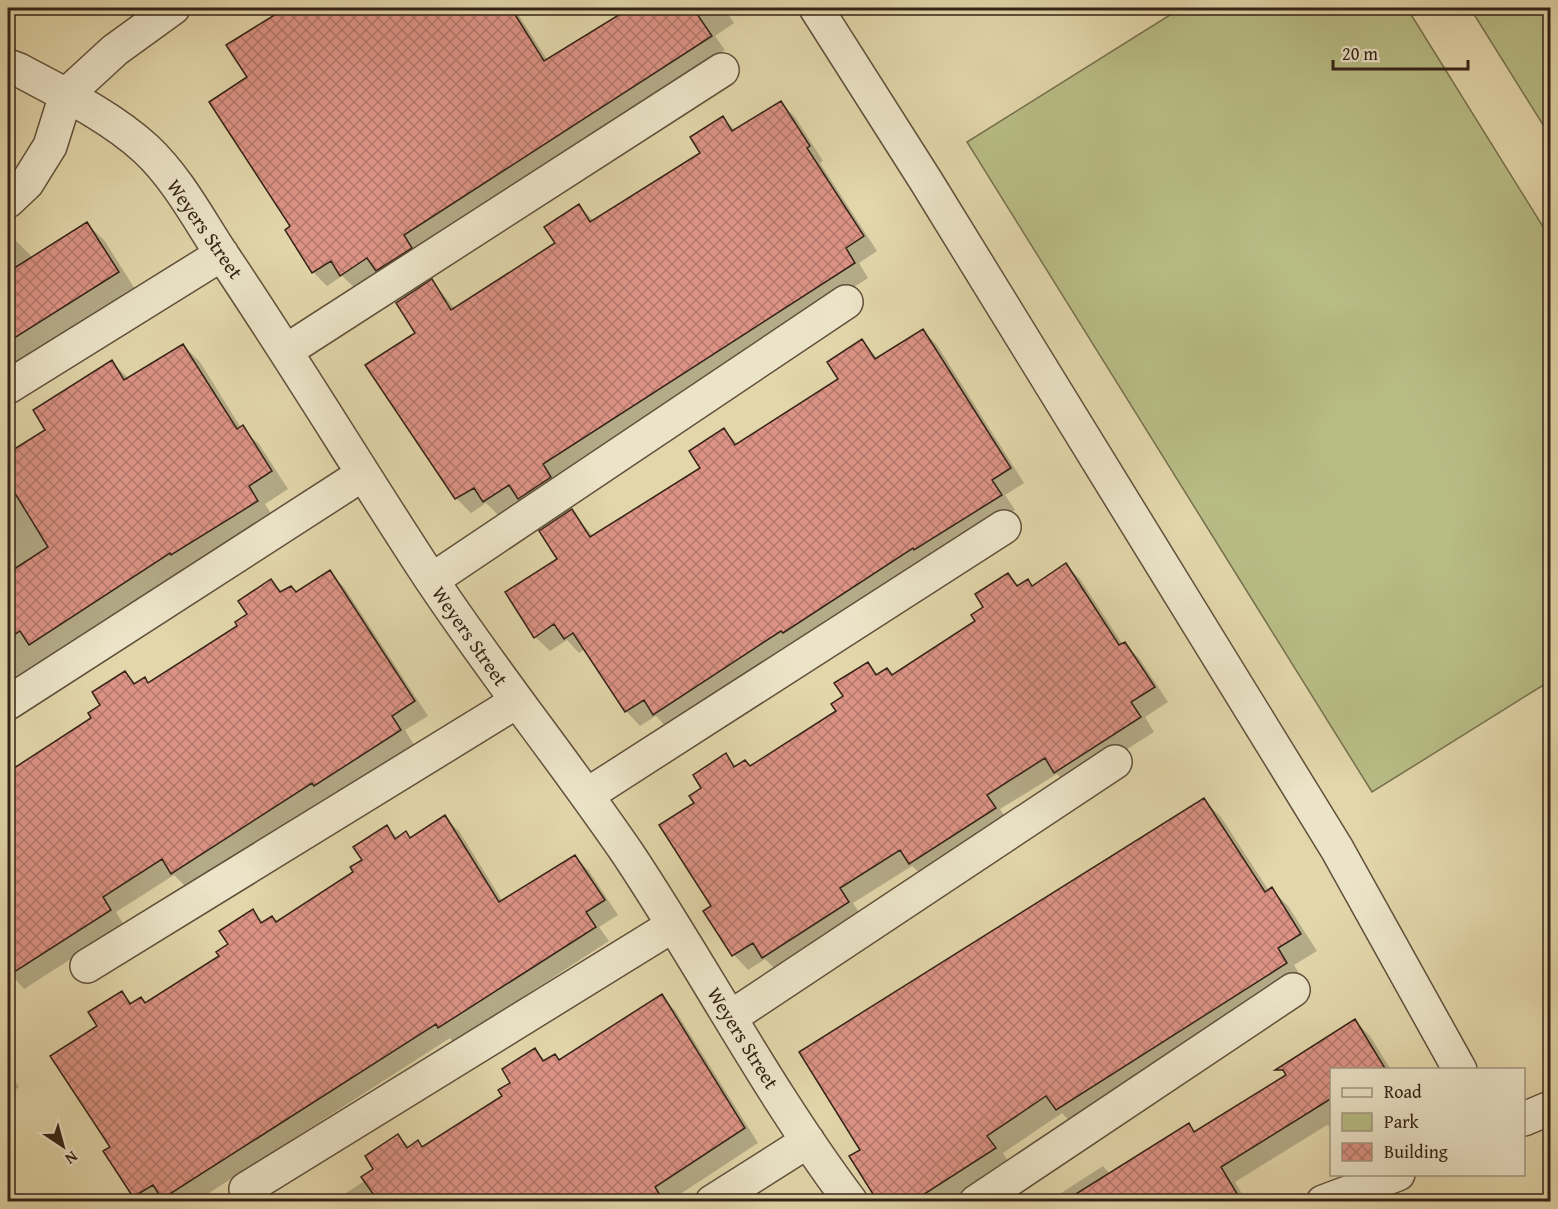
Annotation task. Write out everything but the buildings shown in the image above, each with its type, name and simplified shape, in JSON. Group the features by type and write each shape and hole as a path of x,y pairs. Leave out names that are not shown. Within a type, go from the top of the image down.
{"street":[{"path":"8,201 27,183 50,146 66,95 115,50 173,8"},
{"path":"816,8 926,181 1337,849 1459,1068"},
{"name":"Weyers Street","path":"8,66 66,95 109,121 146,150 178,188 286,351 432,580 516,702 587,795 808,1141 851,1202"},
{"path":"286,351 722,70"},
{"path":"8,387 222,254"},
{"path":"432,580 846,302"},
{"path":"8,703 363,474"},
{"path":"587,795 1004,527"},
{"path":"87,966 516,702"},
{"path":"730,1017 1115,762"},
{"path":"246,1189 672,926"},
{"path":"976,1202 1293,990"},
{"path":"1525,1119 1551,1108"},
{"path":"712,1202 808,1141"},
{"path":"1323,1202 1393,1176"}],"green space":[{"path":"1181,8 1407,8 1550,238 1550,681 1372,792 967,142"},
{"path":"1470,8 1550,8 1550,136"}]}
